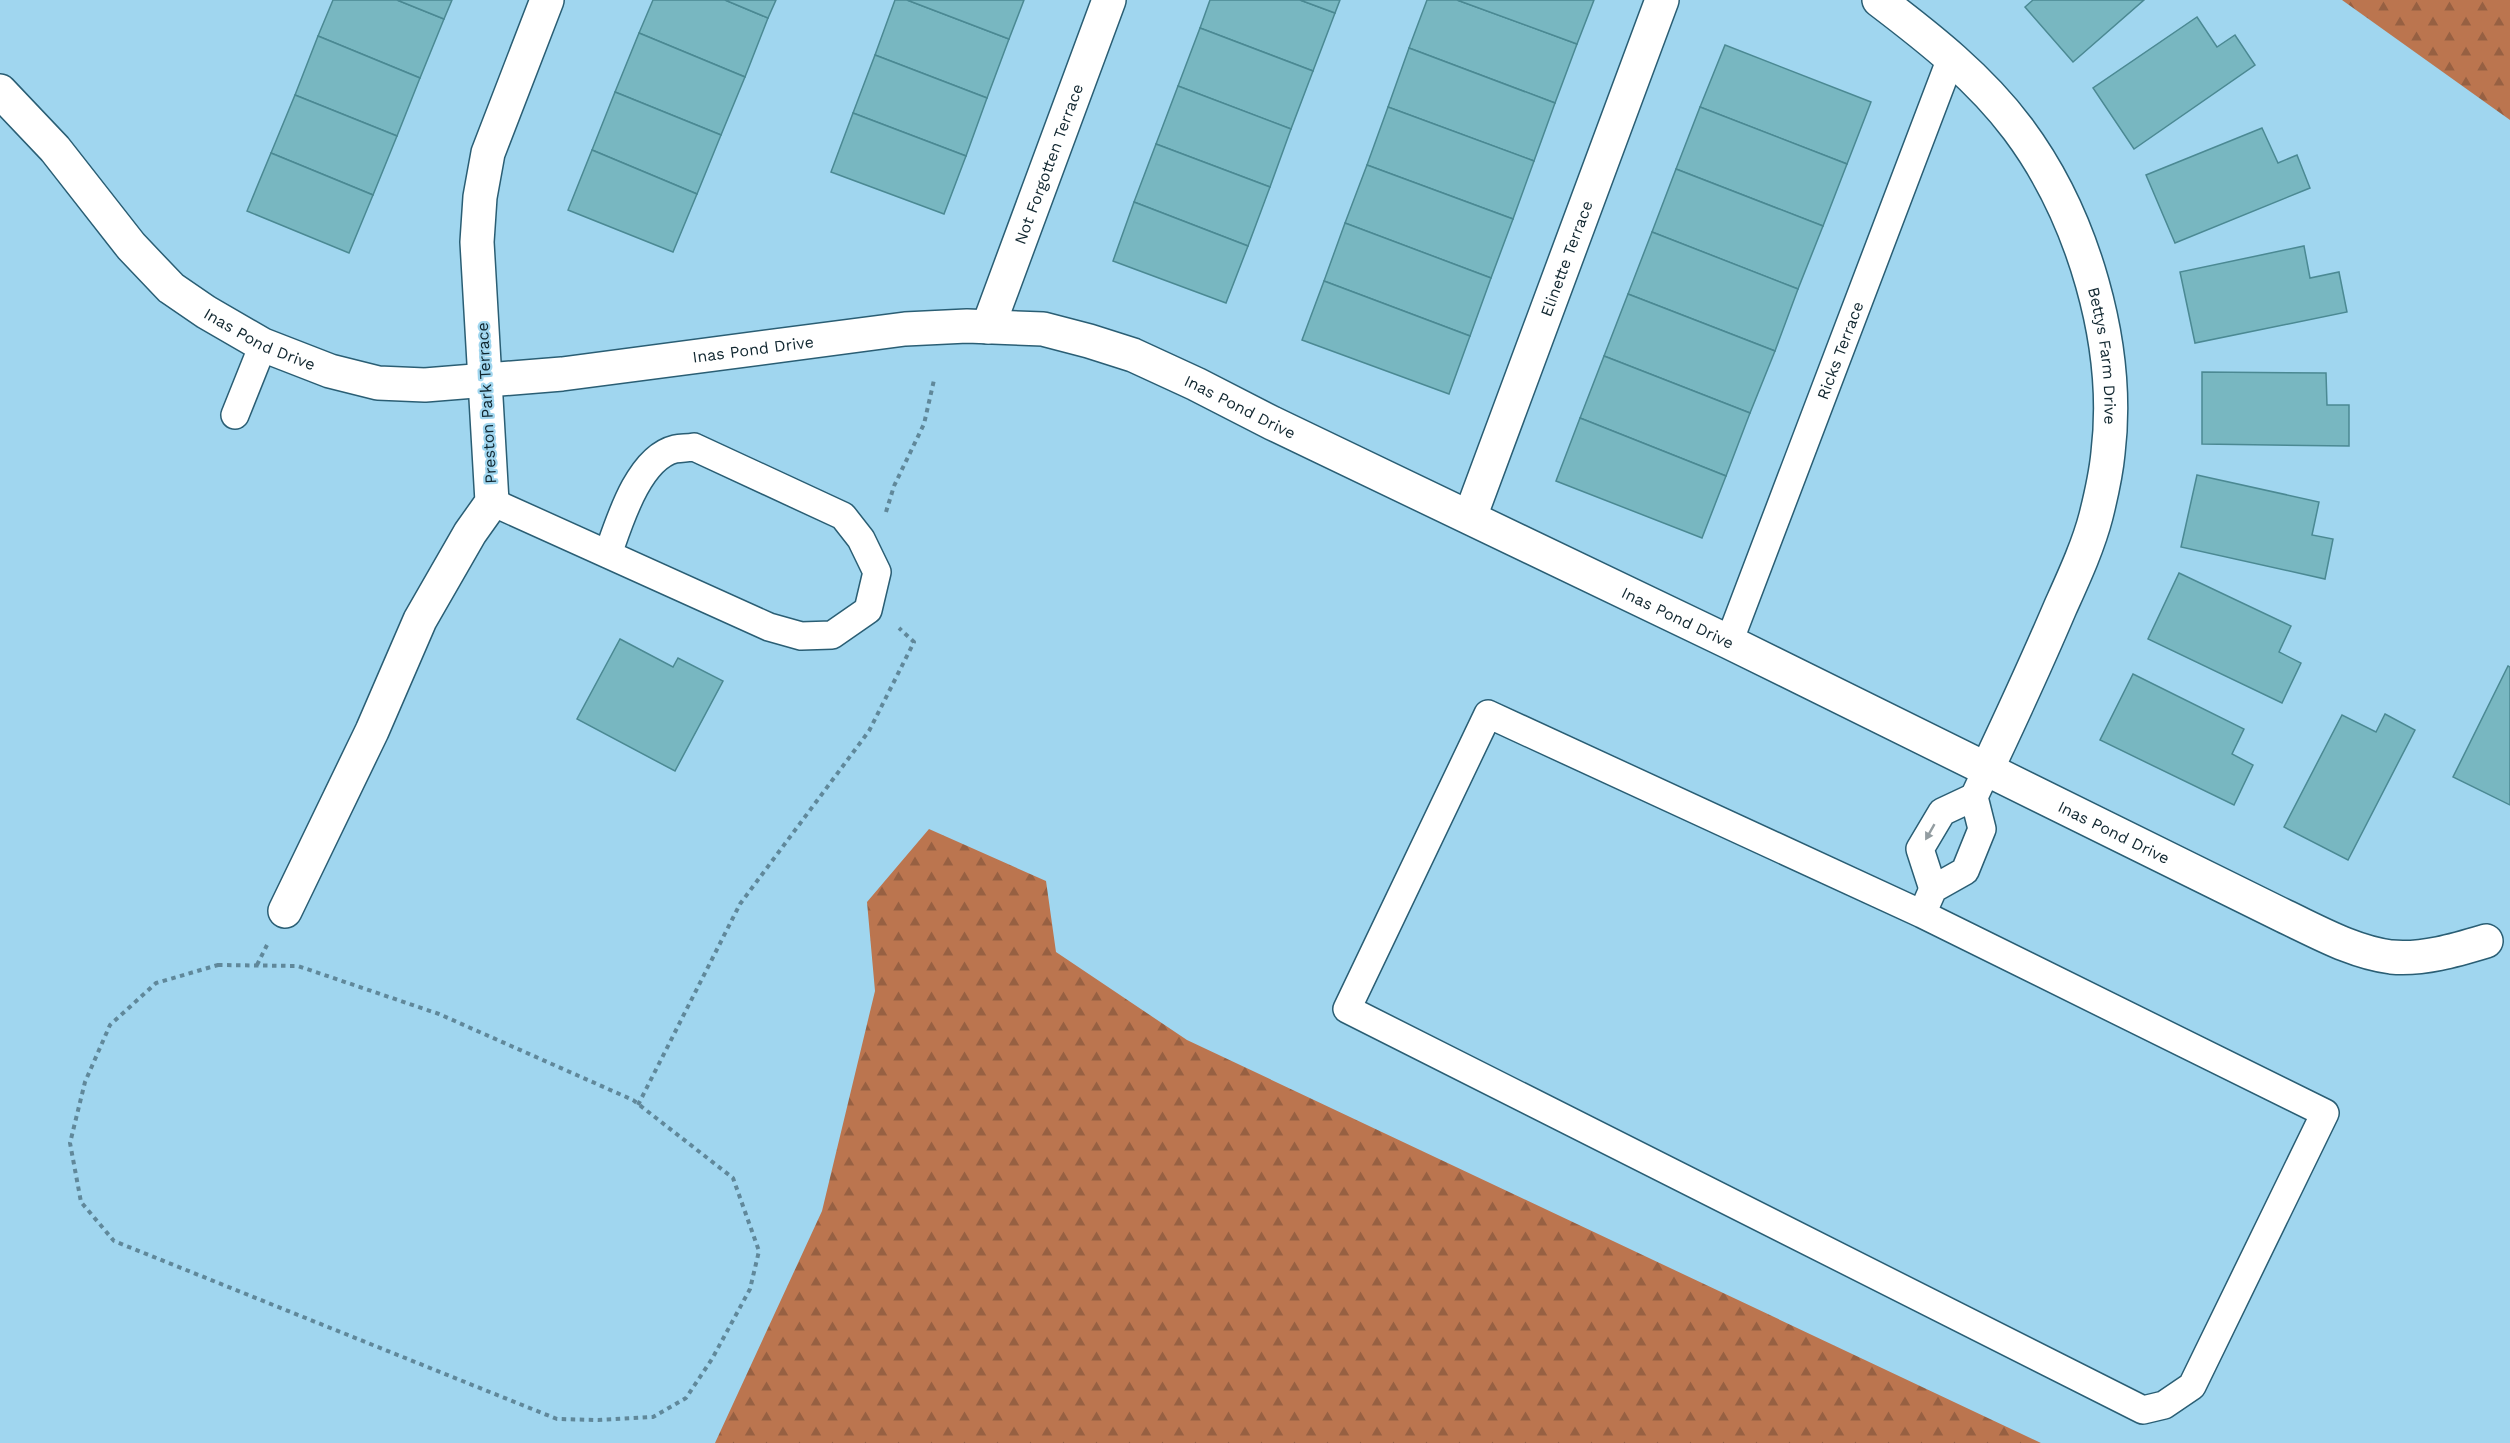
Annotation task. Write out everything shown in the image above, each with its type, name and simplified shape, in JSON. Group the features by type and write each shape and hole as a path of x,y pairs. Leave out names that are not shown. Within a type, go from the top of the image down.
{"street":[{"name":"Preston Park Terrace","path":"285,911 372,732 420,620 470,533 492,502 477,242 480,197 488,153 547,0"},
{"name":"Not Forgotten Terrace","path":"988,327 1109,0"},
{"name":"Elinette Terrace","path":"1470,518 1662,0"},
{"name":"Bettys Farm Drive","path":"1879,0 1976,81 2018,129 2054,183 2085,259 2104,336 2110,403 2108,454 2096,518 2064,600 1980,783"},
{"name":"Inas Pond Drive","path":"0,91 55,149 130,246 171,288 206,312 263,345 330,371 378,383 425,385 562,374 905,329 988,327 1043,329 1133,355 1729,642 1980,783 2350,946 2392,957 2443,953 2486,941"}],"lane":[{"name":"Ricks Terrace","path":"1729,642 1951,58"},
{"path":"236,415 263,345"},
{"path":"492,502 769,627 801,636 832,635 868,610 878,572 861,539 843,516 694,447 673,449 652,463 628,500 608,554"},
{"path":"1488,714 1922,914 2325,1113 2192,1386 2164,1405 2143,1410 1347,1009 1488,714"},
{"path":"1933,889 1920,849 1942,812 1980,783"},
{"path":"1922,914 1933,889 1965,871 1982,829 1980,783"}],"path":[{"path":"885,517 894,486 924,424 933,380"},
{"path":"638,1105 740,904 869,731 914,642 891,620"},
{"path":"218,965 298,966 439,1014 638,1105 733,1178 759,1251 750,1289 712,1359 686,1398 652,1418 557,1419 114,1241 81,1202 70,1143 85,1082 110,1025 156,982 218,965"}],"green space":[{"path":"2342,0 2510,0 2510,120"},
{"path":"929,829 1046,881 1056,952 1187,1040 2041,1443 715,1443 822,1211 875,991 867,902"}],"building":[{"path":"333,0 397,0 444,19 420,78 318,36"},
{"path":"397,0 452,0 444,19"},
{"path":"653,0 725,0 768,18 745,77 639,33"},
{"path":"725,0 776,0 768,18"},
{"path":"895,0 907,0 1009,39 987,98 875,55"},
{"path":"907,0 1024,0 1009,39"},
{"path":"1210,0 1300,0 1335,13 1313,71 1200,28"},
{"path":"1300,0 1340,0 1335,13"},
{"path":"1427,0 1457,0 1577,44 1555,103 1409,48"},
{"path":"1457,0 1594,0 1577,44"},
{"path":"2033,0 2144,0 2073,62 2025,7"},
{"path":"2197,17 2217,47 2235,35 2255,65 2134,149 2093,88"},
{"path":"1200,28 1313,71 1291,129 1178,86"},
{"path":"639,33 745,77 721,135 615,92"},
{"path":"318,36 420,78 397,136 295,95"},
{"path":"1725,45 1871,102 1847,164 1700,107"},
{"path":"1409,48 1555,103 1534,161 1388,107"},
{"path":"875,55 987,98 966,156 853,113"},
{"path":"1178,86 1291,129 1270,187 1156,144"},
{"path":"615,92 721,135 697,194 592,150"},
{"path":"295,95 397,136 373,195 271,153"},
{"path":"1388,107 1534,161 1513,219 1367,165"},
{"path":"1700,107 1847,164 1823,226 1676,169"},
{"path":"853,113 966,156 944,214 831,172"},
{"path":"2262,128 2278,163 2297,155 2310,188 2175,243 2146,175"},
{"path":"1156,144 1270,187 1248,246 1134,202"},
{"path":"592,150 697,194 673,252 568,210"},
{"path":"271,153 373,195 349,253 247,211"},
{"path":"1367,165 1513,219 1491,278 1345,223"},
{"path":"1676,169 1823,226 1798,289 1652,232"},
{"path":"1134,202 1248,246 1226,303 1113,261"},
{"path":"1345,223 1491,278 1470,336 1324,281"},
{"path":"1652,232 1798,289 1775,351 1628,294"},
{"path":"2304,246 2310,278 2339,272 2347,312 2195,343 2180,272"},
{"path":"1324,281 1470,336 1449,394 1302,340"},
{"path":"1628,294 1775,351 1750,413 1604,356"},
{"path":"1604,356 1750,413 1726,476 1580,418"},
{"path":"2202,372 2326,373 2327,405 2349,405 2349,446 2202,444"},
{"path":"1580,418 1726,476 1702,538 1556,481"},
{"path":"2197,475 2319,502 2312,535 2333,539 2325,579 2181,547"},
{"path":"2179,573 2291,626 2279,652 2301,663 2282,703 2148,639"},
{"path":"620,639 673,667 678,658 723,681 675,771 577,719"},
{"path":"2508,666 2510,667 2510,805 2453,777"},
{"path":"2133,674 2244,729 2232,754 2253,765 2234,805 2100,740"},
{"path":"2385,714 2415,730 2348,860 2284,827 2342,715 2376,732"}]}
